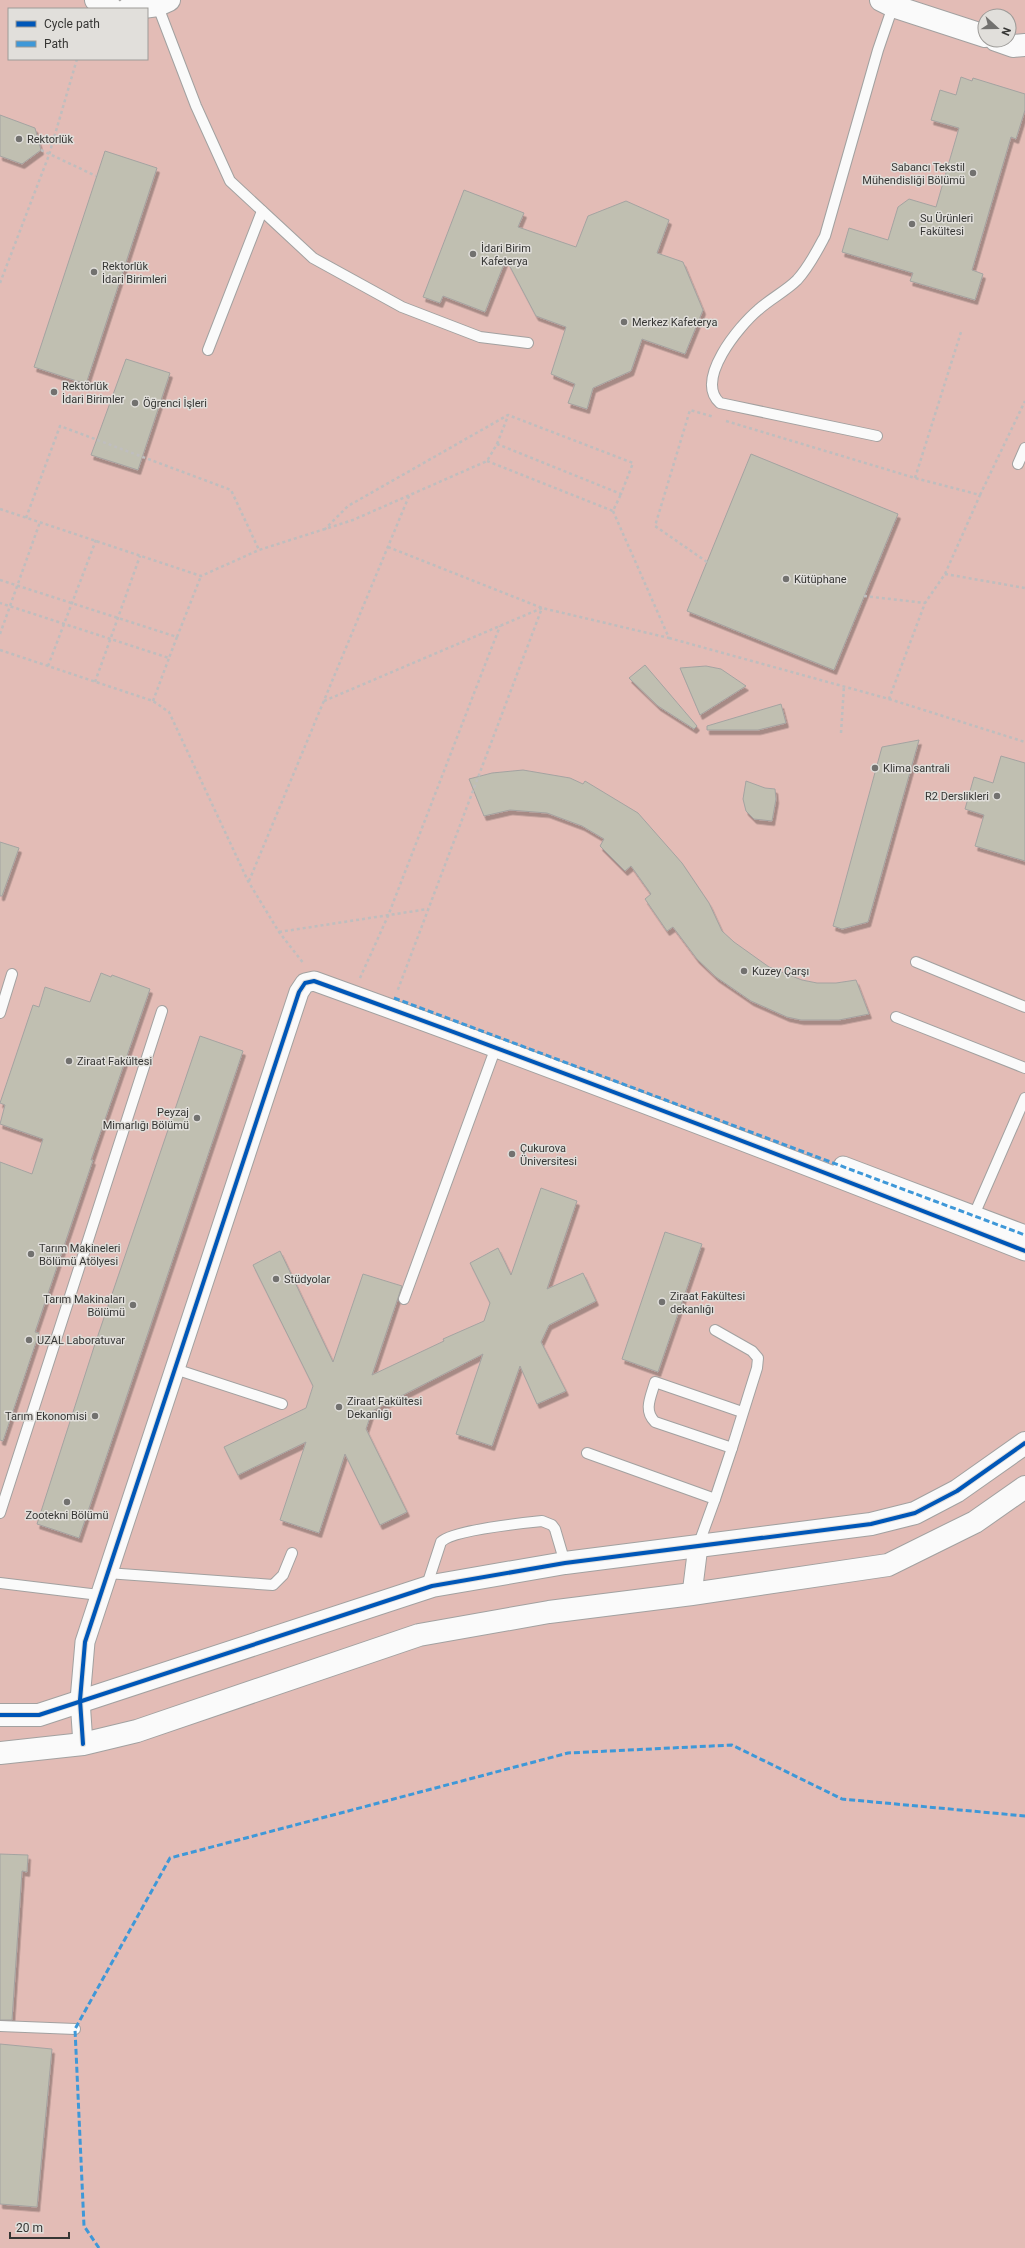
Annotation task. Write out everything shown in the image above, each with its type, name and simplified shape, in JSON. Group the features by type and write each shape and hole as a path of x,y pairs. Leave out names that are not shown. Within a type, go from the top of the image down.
{"street":[{"path":"96,0 110,8"},
{"path":"133,8 161,2"},
{"path":"887,3 977,33"},
{"path":"83,1744 80,1700 85,1642 99,1595 299,992 305,984 314,981 496,1047 760,1147 1025,1251"},
{"path":"394,998 1025,1235"},
{"path":"0,1715 38,1715 80,1700 119,1690 426,1588 564,1563 871,1524 916,1513 957,1491 1025,1442"},
{"path":"0,1753 83,1744 137,1731 419,1635 549,1612 692,1594 888,1565 975,1522 1025,1487"},
{"path":"692,1594 698,1546"}],"lane":[{"path":"161,2 196,106 230,181 262,211 313,258 402,307 480,337 528,344"},
{"path":"877,436 720,402 712,392 711,377 722,354 746,321 796,281 810,262 825,236 878,50 887,3"},
{"path":"208,350 262,211"},
{"path":"1018,464 1025,448"},
{"path":"916,962 1025,1007"},
{"path":"0,1013 12,974"},
{"path":"0,1513 162,1011"},
{"path":"896,1017 1025,1068"},
{"path":"404,1299 496,1047"},
{"path":"974,1215 1025,1098"},
{"path":"698,1546 732,1448 757,1368 758,1358 752,1351 715,1330"},
{"path":"174,1369 282,1404"},
{"path":"732,1448 655,1422 649,1416 647,1409 655,1382 742,1412"},
{"path":"587,1453 715,1499"},
{"path":"426,1588 441,1542 446,1537 462,1533 542,1521 552,1525 555,1529 564,1563"},
{"path":"107,1573 273,1585 283,1575 292,1553"},
{"path":"0,1583 99,1595"},
{"path":"0,2026 75,2029"}],"path":[{"path":"0,283 49,155 78,60"},
{"path":"41,150 96,176"},
{"path":"915,478 961,332"},
{"path":"889,699 925,604 945,574 980,495 1025,401"},
{"path":"707,562 655,526 690,410 915,478 980,495"},
{"path":"0,509 201,576 259,550 324,530 488,461 497,444 508,415"},
{"path":"508,415 633,463 613,511"},
{"path":"324,530 348,506 508,415"},
{"path":"26,518 60,426 231,490 259,550"},
{"path":"497,444 621,494"},
{"path":"488,461 613,511 669,638"},
{"path":"248,881 409,495"},
{"path":"0,634 40,522"},
{"path":"48,666 96,540"},
{"path":"388,547 542,608 669,638 844,686 1025,742"},
{"path":"95,682 140,556"},
{"path":"945,574 1025,588"},
{"path":"153,701 201,576"},
{"path":"0,580 177,637"},
{"path":"864,596 925,604"},
{"path":"0,603 169,658"},
{"path":"324,700 542,608"},
{"path":"394,998 542,608"},
{"path":"358,984 388,916 500,626"},
{"path":"0,650 153,701 170,712 248,881 278,932 305,965"},
{"path":"841,733 844,686"},
{"path":"278,932 428,910"}],"shaded area":[{"name":"Çukurova Üniversitesi","path":"0,0 1025,0 1025,2248 0,2248"}],"building":[{"name":"Sabancı Tekstil Mühendisliği Bölümü","path":"961,77 972,81 973,78 1025,94 1025,110 1016,139 1011,137 972,270 983,274 975,300 910,281 913,273 842,252 849,228 888,240 898,207 909,199 936,207 959,128 931,120 940,90 956,95"},
{"name":"Rektorlük","path":"0,115 35,128 41,150 22,164 0,156"},
{"name":"Rektorlük İdari Birimleri","path":"105,151 157,168 86,384 34,367"},
{"name":"Merkez Kafeterya","path":"464,190 524,213 518,227 576,247 588,216 626,201 669,220 657,253 683,262 703,310 685,354 642,339 631,371 593,388 587,409 568,403 575,384 551,374 566,327 536,316 506,259 485,312 443,296 440,303 423,297"},
{"name":"Öğrenci İşleri","path":"126,359 170,373 138,470 91,455"},
{"name":"Kütüphane","path":"751,454 898,514 834,670 687,611"},
{"path":"645,665 697,726 694,729 658,706 629,678"},
{"path":"706,666 721,669 746,686 700,715 680,668"},
{"path":"781,704 786,723 758,730 707,730 707,726"},
{"path":"919,740 868,922 842,929 833,926 882,747"},
{"name":"R2 Derslikleri","path":"1001,756 1025,763 1025,861 975,846 984,815 965,809 974,777 993,783"},
{"path":"523,770 570,778 583,784 585,781 638,813 682,863 709,903 722,931 734,942 769,967 802,980 817,983 836,983 856,980 869,1014 839,1020 801,1020 787,1017 751,1001 716,977 697,959 673,927 667,931 645,899 651,894 631,866 625,871 600,846 604,839 582,826 547,813 510,810 484,816 469,779 492,773"},
{"path":"746,781 765,788 775,789 776,799 772,821 754,819 746,811 743,799"},
{"path":"0,842 19,848 2,896 0,896"},
{"path":"101,973 111,977 112,975 150,989 91,1160 93,1160 35,1332 39,1333 3,1441 0,1440 0,1162 32,1174 43,1139 0,1124 5,1105 0,1103 33,1005 39,1007 45,987 90,1002"},
{"path":"200,1036 243,1051 79,1538 37,1524 94,1347"},
{"path":"541,1188 577,1201 547,1289 583,1273 596,1301 549,1325 541,1342 566,1391 537,1404 520,1366 492,1446 456,1434 483,1354 372,1411 366,1429 407,1512 380,1525 345,1454 319,1533 280,1520 306,1442 238,1475 224,1447 306,1408 313,1386 253,1265 280,1251 333,1362 363,1274 402,1286 372,1375 444,1341 443,1339 484,1321 490,1303 470,1263 498,1248 511,1275"},
{"name":"Ziraat Fakültesi dekanlığı","path":"665,1232 702,1244 658,1372 622,1359"},
{"path":"0,1854 28,1855 27,1872 22,1871 12,2020 0,2020"},
{"path":"0,2044 52,2049 37,2207 0,2204"}],"marked path":[{"path":"394,998 1025,1235"},
{"path":"99,2248 84,2226 75,2029 170,1858 568,1753 732,1745 842,1799 1025,1816"}],"cycle path":[{"path":"83,1744 80,1700 85,1642 299,992 305,983 314,981 492,1046 759,1147 1025,1251"},
{"path":"0,1715 39,1715 432,1586 565,1563 871,1524 915,1513 957,1491 1025,1443"}],"place":[{"name":"Rektorlük","path":"19,139"},
{"name":"Sabancı Tekstil Mühendisliği Bölümü","path":"973,173"},
{"name":"Su Ürünleri Fakültesi","path":"912,224"},
{"name":"İdari Birim Kafeterya","path":"473,254"},
{"name":"Rektorlük İdari Birimleri","path":"94,272"},
{"name":"Merkez Kafeterya","path":"624,322"},
{"name":"Rektörlük İdari Birimler","path":"54,392"},
{"name":"Öğrenci İşleri","path":"135,403"},
{"name":"Kütüphane","path":"786,579"},
{"name":"Klima santrali","path":"875,768"},
{"name":"R2 Derslikleri","path":"997,796"},
{"name":"Kuzey Çarşı","path":"744,971"},
{"name":"Ziraat Fakültesi","path":"69,1061"},
{"name":"Peyzaj Mimarlığı Bölümü","path":"197,1118"},
{"name":"Çukurova Üniversitesi","path":"512,1154"},
{"name":"Tarım Makineleri Bölümü Atölyesi","path":"31,1254"},
{"name":"Stüdyolar","path":"276,1279"},
{"name":"Ziraat Fakültesi dekanlığı","path":"662,1302"},
{"name":"Tarım Makinaları Bölümü","path":"133,1305"},
{"name":"UZAL Laboratuvar","path":"29,1340"},
{"name":"Ziraat Fakültesi Dekanlığı","path":"339,1407"},
{"name":"Tarım Ekonomisi","path":"95,1416"},
{"name":"Zootekni Bölümü","path":"67,1502"}]}
